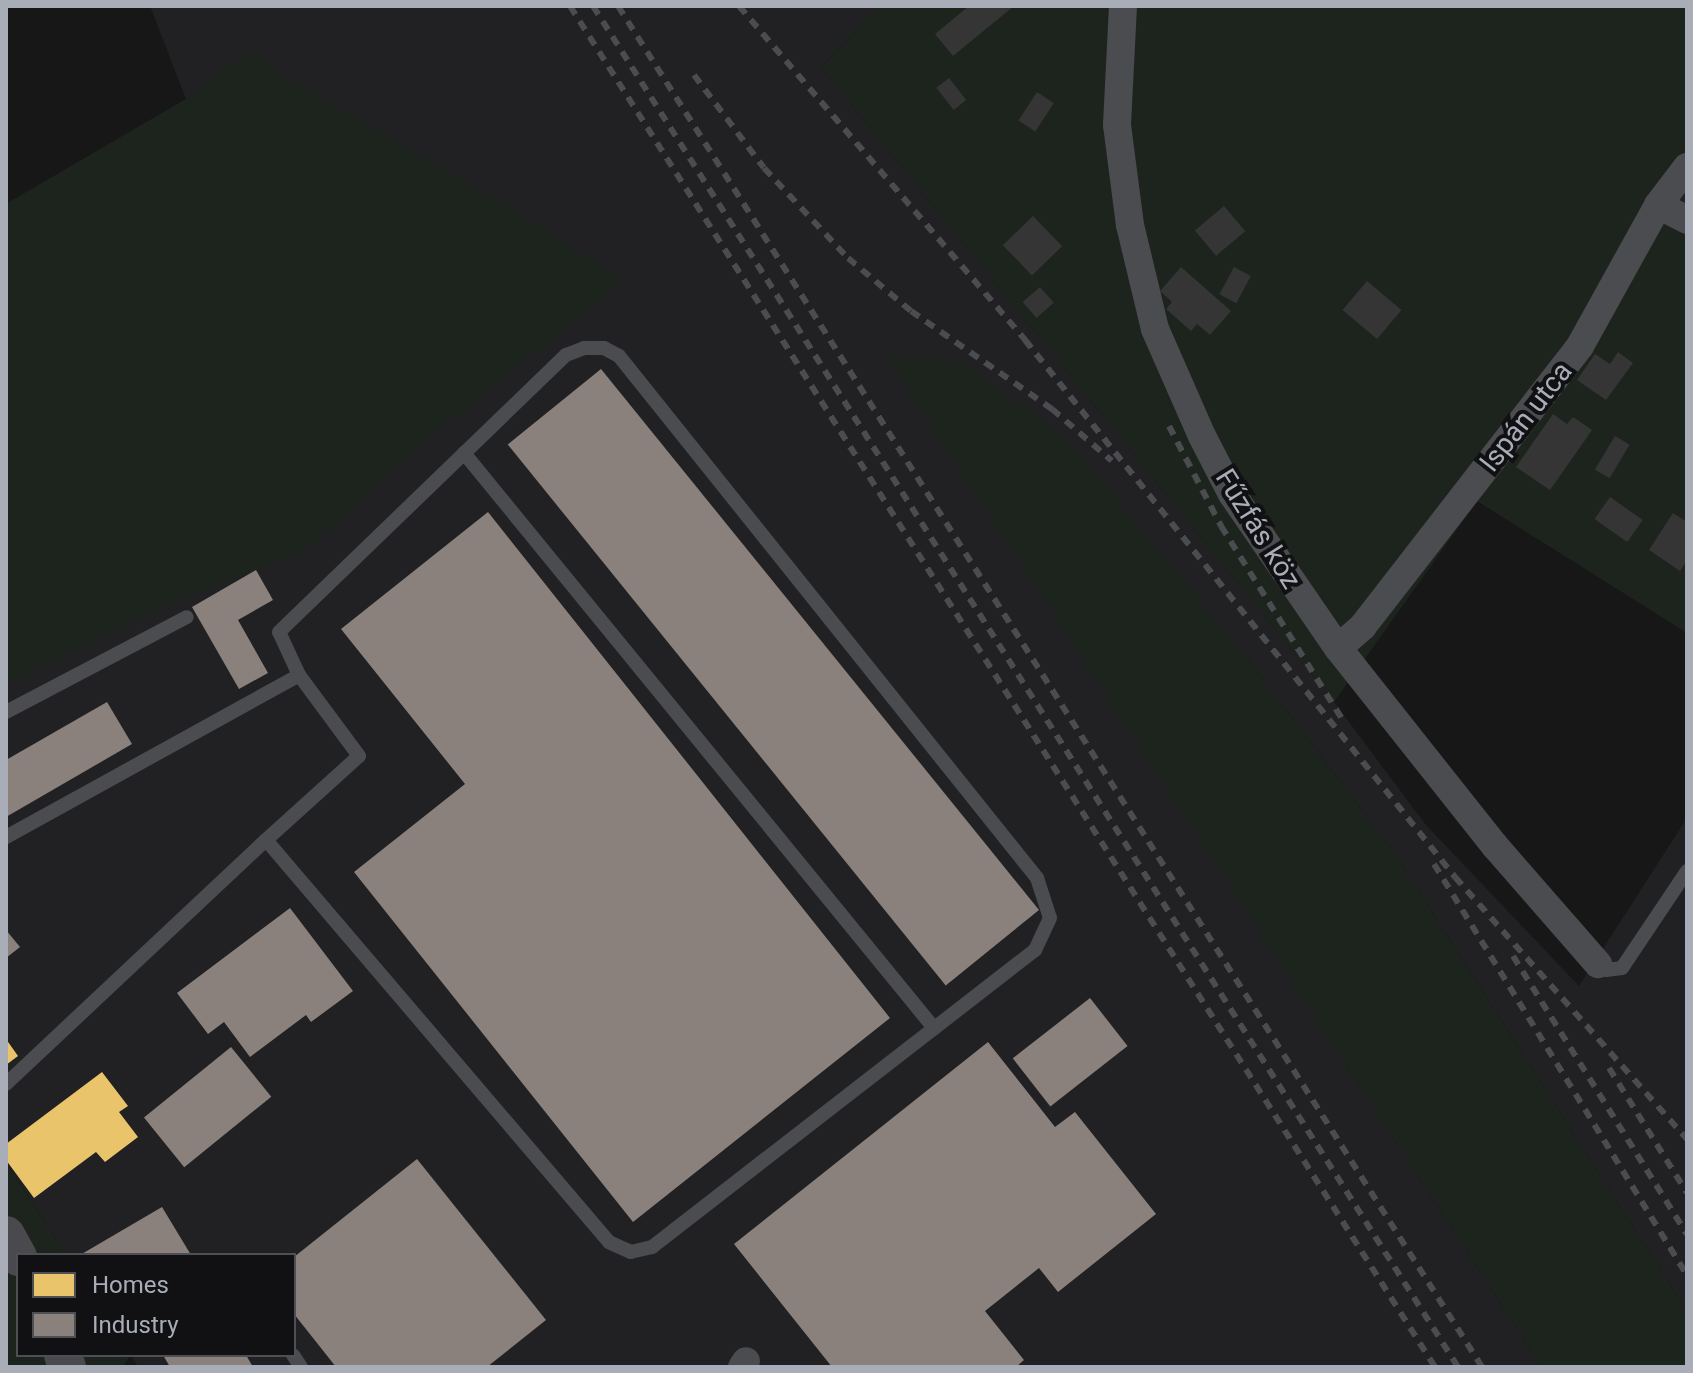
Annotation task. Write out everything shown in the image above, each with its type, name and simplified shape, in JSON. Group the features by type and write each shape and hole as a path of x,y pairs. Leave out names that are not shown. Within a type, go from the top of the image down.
{"street":[{"name":"Fűzfás köz","path":"1123,6 1116,75 1123,180 1155,329 1232,494 1338,648 1495,846 1598,964"},
{"name":"Ispán utca","path":"1338,648 1363,626 1580,346 1658,205 1687,167"},
{"path":"1658,205 1687,220"},
{"path":"6,1235 16,1253"}],"lane":[{"path":"6,1084 266,840 359,756 299,675 279,632 566,355 604,348 619,356 1045,893 1048,928 1035,950 652,1247 620,1249 266,840"},
{"path":"464,453 934,1028"},
{"path":"6,712 187,617"},
{"path":"6,837 299,675"},
{"path":"1598,964 1606,970 1622,968 1687,871"}],"shaded area":[{"path":"150,6 880,6 821,67 1334,702 1426,825 1579,986 1687,818 1687,1311 1395,854 1247,658 887,357 1542,1367 138,1367 132,1357 296,1357 296,1253 65,1253 6,1162 6,204 186,99"},
{"path":"880,6 1687,6 1687,633 1477,501 1334,702 821,67"},
{"path":"251,49 279,73 521,214 625,281 429,437 301,554 179,599 6,684 6,204 186,99"},
{"path":"886,356 962,362 1066,438 1247,658 1395,854 1687,1311 1687,1367 1542,1367"},
{"path":"7,1164 65,1253 16,1253 16,1357 129,1357 123,1367 6,1367"}],"building: Homes":[{"path":"6,1039 18,1056 6,1065"},
{"path":"102,1072 128,1106 119,1112 138,1137 105,1162 96,1152 34,1198 6,1160 6,1144"}],"building: Industry":[{"path":"601,369 1039,910 946,985 508,445"},
{"path":"488,512 890,1018 633,1222 354,872 465,784 341,629"},
{"path":"256,570 273,600 238,620 268,673 239,689 192,607"},
{"path":"107,702 132,744 6,817 6,760"},
{"path":"290,908 353,991 311,1022 306,1015 250,1057 224,1022 208,1034 177,993"},
{"path":"6,930 20,947 6,958"},
{"path":"1090,998 1128,1046 1050,1106 1013,1058"},
{"path":"988,1042 1055,1127 1075,1112 1156,1214 1058,1292 1039,1268 985,1311 1024,1360 1016,1367 832,1367 734,1244"},
{"path":"231,1047 271,1097 184,1167 144,1117"},
{"path":"417,1159 546,1320 487,1367 336,1367 296,1317 296,1255"},
{"path":"162,1207 190,1253 83,1253"},
{"path":"164,1357 247,1357 253,1367 170,1367"}],"building: Other":[{"path":"969,6 1014,6 953,56 935,34"},
{"path":"949,78 966,100 954,110 936,88"},
{"path":"1037,92 1054,103 1035,131 1018,121"},
{"path":"1224,206 1245,231 1216,256 1195,230"},
{"path":"1033,216 1062,246 1032,275 1003,245"},
{"path":"1181,267 1231,311 1210,335 1197,324 1191,331 1166,309 1172,302 1160,291"},
{"path":"1234,267 1251,276 1236,303 1219,294"},
{"path":"1367,281 1401,310 1377,339 1343,310"},
{"path":"1040,287 1054,303 1036,318 1023,302"},
{"path":"1618,352 1633,363 1606,400 1577,380 1595,354 1610,364"},
{"path":"1553,414 1567,424 1573,417 1592,430 1550,490 1516,467"},
{"path":"1615,436 1630,445 1609,478 1595,469"},
{"path":"1610,497 1643,520 1627,542 1595,519"},
{"path":"1673,513 1687,522 1687,560 1680,571 1649,550"}],"railway":[{"path":"570,6 1435,1367"},
{"path":"593,6 1458,1367"},
{"path":"618,6 1482,1367"},
{"path":"739,6 1025,340 1455,877 1687,1139"},
{"path":"694,75 764,168 848,258 911,311 1052,409 1112,461"},
{"path":"1169,426 1221,526 1344,722"},
{"path":"1434,864 1687,1276"},
{"path":"1513,956 1687,1234"},
{"path":"1609,1068 1687,1193"}]}
